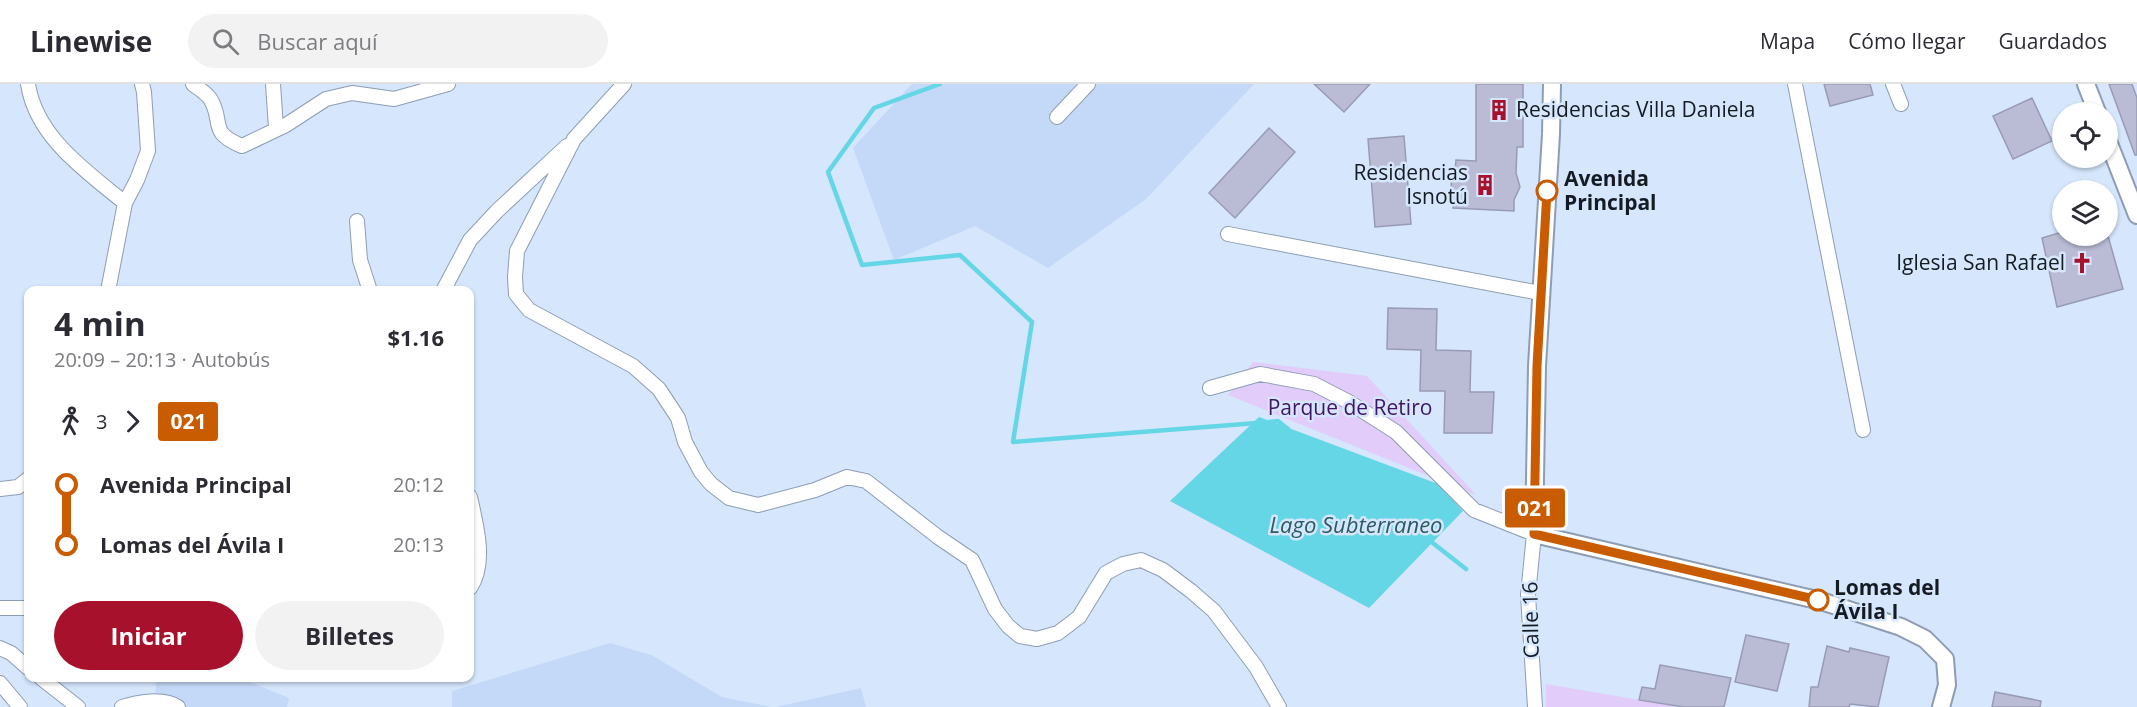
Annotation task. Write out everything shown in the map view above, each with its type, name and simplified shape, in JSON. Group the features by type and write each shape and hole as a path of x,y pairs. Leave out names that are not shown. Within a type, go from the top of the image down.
{"street":[{"path":"28,84 46,130 77,163 125,203"},
{"path":"109,286 125,203 148,151 142,84"},
{"path":"193,84 212,101 218,130 232,142 242,146 286,125 326,99 352,93 394,99 448,84"},
{"path":"273,84 276,128"},
{"path":"446,286 470,240 497,211 574,139 624,84"},
{"path":"1057,117 1088,84"},
{"path":"1534,534 1537,366 1552,84"},
{"path":"1795,84 1863,430"},
{"path":"1893,84 1901,104"},
{"path":"2086,84 2093,102"},
{"path":"574,139 518,251 516,294 529,310 633,366 659,389 678,418 690,452 711,484 729,498 758,505 815,490 847,477 866,481 938,537 972,560 995,609 1008,626 1020,636 1037,639 1058,633 1079,617 1106,573 1123,564 1141,560 1163,570 1214,611 1256,667 1280,707"},
{"path":"2118,168 2137,218"},
{"path":"357,220 360,260 368,286"},
{"path":"1228,234 1540,293"},
{"path":"1210,388 1260,374 1314,384 1349,402 1396,432 1474,510 1534,534 1821,601 1901,627 1925,639 1945,659 1947,685 1941,707"},
{"path":"0,489 18,488 24,483"},
{"path":"474,514 480,539 474,582"},
{"name":"Calle 16","path":"1534,534 1528,595 1535,707"},
{"path":"0,608 24,608"},
{"path":"0,648 11,653 24,664"},
{"path":"46,682 78,707"},
{"path":"0,683 20,707"},
{"path":"122,707 152,702 174,704 178,707"}],"shaded area":[{"path":"912,84 1254,84 1146,199 1048,268 975,226 894,260 853,148"},
{"path":"610,643 651,655 722,697 771,707 452,707 452,691"},
{"path":"156,682 250,682 289,698 287,707 155,707"},
{"path":"861,688 866,707 776,707"}],"green space":[{"name":"Parque de Retiro","path":"1253,362 1367,376 1476,495 1228,395"},
{"path":"1546,684 1681,707 1546,707"}],"water":[{"name":"Lago Subterraneo","path":"1259,417 1438,484 1463,511 1369,608 1170,501"}],"building":[{"path":"1314,84 1370,84 1344,112"},
{"path":"1476,84 1523,84 1523,147 1517,147 1516,173 1520,187 1514,200 1514,211 1453,208 1454,197 1451,184 1456,160 1476,161"},
{"path":"1824,84 1870,84 1873,95 1830,106"},
{"path":"2109,84 2132,84 2137,98 2137,155 2135,155 2118,109 2118,102 2116,102"},
{"path":"2032,98 2052,141 2013,159 1993,116"},
{"path":"1269,128 1295,152 1235,218 1209,193"},
{"path":"1404,136 1411,224 1375,227 1368,139"},
{"name":"Iglesia San Rafael","path":"2052,235 2052,246 2111,246 2123,289 2057,307 2042,238"},
{"path":"1388,308 1437,309 1436,350 1471,351 1470,392 1494,392 1492,433 1444,433 1445,391 1420,391 1421,350 1387,349"},
{"path":"1746,635 1789,644 1777,691 1735,682"},
{"path":"1827,646 1849,652 1850,648 1889,657 1878,707 1850,704 1849,707 1809,707 1811,687 1818,687"},
{"path":"1660,665 1731,678 1724,707 1684,707 1639,700 1642,687 1655,689"},
{"path":"1995,692 2041,701 2040,707 1992,707"}],"waterway":[{"path":"940,84 874,108 828,172 862,265 960,255 1032,322 1013,442 1257,423"},
{"path":"1269,422 1278,421 1288,429"},
{"path":"1429,540 1466,569"}],"bus line":[{"name":"021","path":"1547,191 1537,366 1534,534 1818,600"}],"place":[{"name":"Residencias Villa Daniela","path":"1499,110"},
{"name":"Residencias Isnotú","path":"1485,185"},
{"name":"Avenida Principal","path":"1547,191"},
{"name":"Iglesia San Rafael","path":"2082,263"},
{"name":"Lomas del Ávila I","path":"1818,600"}]}
